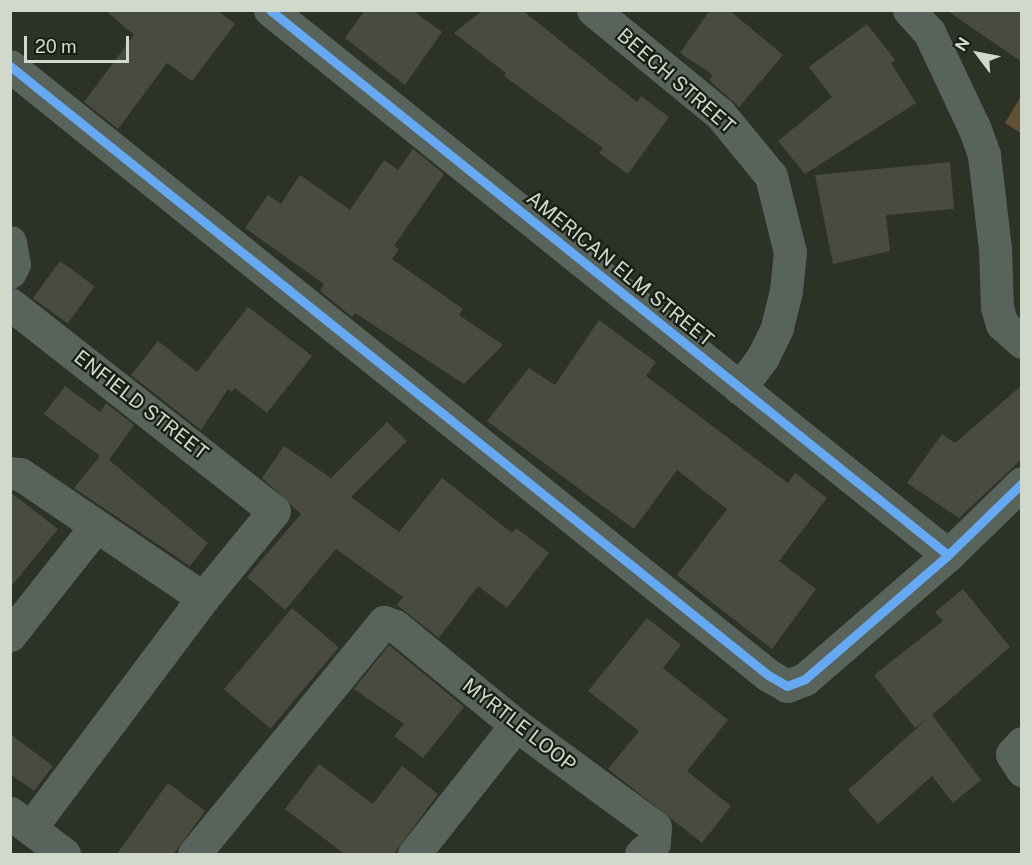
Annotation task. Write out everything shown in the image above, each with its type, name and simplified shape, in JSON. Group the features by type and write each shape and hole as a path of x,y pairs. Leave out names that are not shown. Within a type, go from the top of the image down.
{"street":[{"name":"AMERICAN ELM STREET","path":"270,10 948,555"},
{"name":"BEECH STREET","path":"593,10 720,114 771,176 790,252 786,291 777,328 763,357 740,388"},
{"path":"909,10 929,32 974,127 984,155 995,248 997,308 1002,324 1022,342"},
{"path":"10,66 777,682 787,686 805,679 948,555 1022,483"},
{"path":"10,242 14,264 10,272"},
{"name":"ENFIELD STREET","path":"10,304 271,506 274,511 271,518 204,598"},
{"path":"10,473 20,474 204,598 20,820 64,855"},
{"path":"10,635 96,526"},
{"name":"MYRTLE LOOP","path":"194,855 384,622 395,626 516,725 648,841"},
{"path":"414,855 516,725"},
{"path":"1022,743 1012,754 1022,770"}],"shaded area":[{"path":"1021,96 1021,133 1005,123"}],"building":[{"path":"105,10 217,10 235,24 192,81 167,63 118,129 84,102 134,35"},
{"path":"365,10 412,10 442,32 405,85 345,38"},
{"path":"483,10 522,10 637,102 641,96 669,117 628,174 599,153 603,148 504,76 506,73 454,33"},
{"path":"710,10 729,10 783,55 739,107 709,80 713,75 680,53"},
{"path":"946,10 1022,10 1022,62"},
{"path":"867,24 895,60 891,63 916,103 805,174 778,141 832,97 809,67"},
{"path":"413,149 444,174 394,246 399,249 392,259 463,309 459,315 503,345 464,384 355,313 352,317 320,291 324,284 245,228 268,195 281,204 300,175 350,210 384,160 398,170"},
{"path":"950,162 954,209 886,215 890,251 833,264 815,175"},
{"path":"60,261 95,286 68,323 33,298"},
{"path":"248,307 312,356 267,413 235,388 232,392 228,389 201,430 131,375 158,341 197,372"},
{"path":"599,320 656,362 646,376 788,483 795,473 827,498 779,561 816,589 772,649 677,575 727,509 677,470 634,529 487,421 529,368 555,385"},
{"path":"1022,385 1022,459 959,518 907,483 942,434 955,443"},
{"path":"65,386 100,412 106,403 134,425 109,460 208,543 190,566 74,488 100,456 44,414"},
{"path":"387,422 407,441 351,497 399,532 442,478 512,533 516,528 549,553 507,608 478,586 439,638 397,605 403,597 336,549 285,610 247,577 301,514 262,478 284,446 331,478"},
{"path":"10,492 58,529 10,588"},
{"path":"963,589 1010,647 932,715 981,780 953,803 932,776 878,824 848,790 928,718 915,728 874,675 943,621 935,612"},
{"path":"292,608 339,647 271,728 224,689"},
{"path":"647,618 681,645 663,668 728,720 687,771 731,806 702,843 608,769 639,731 588,691"},
{"path":"389,645 464,707 423,758 394,736 404,724 354,689"},
{"path":"10,734 53,766 34,791 10,774"},
{"path":"319,764 373,804 402,766 438,794 393,855 346,855 285,809"},
{"path":"168,783 205,811 173,855 116,855"}],"cycle path":[{"path":"270,10 948,555"},
{"path":"10,66 768,675 787,686 805,679 948,555 1022,483"}]}
